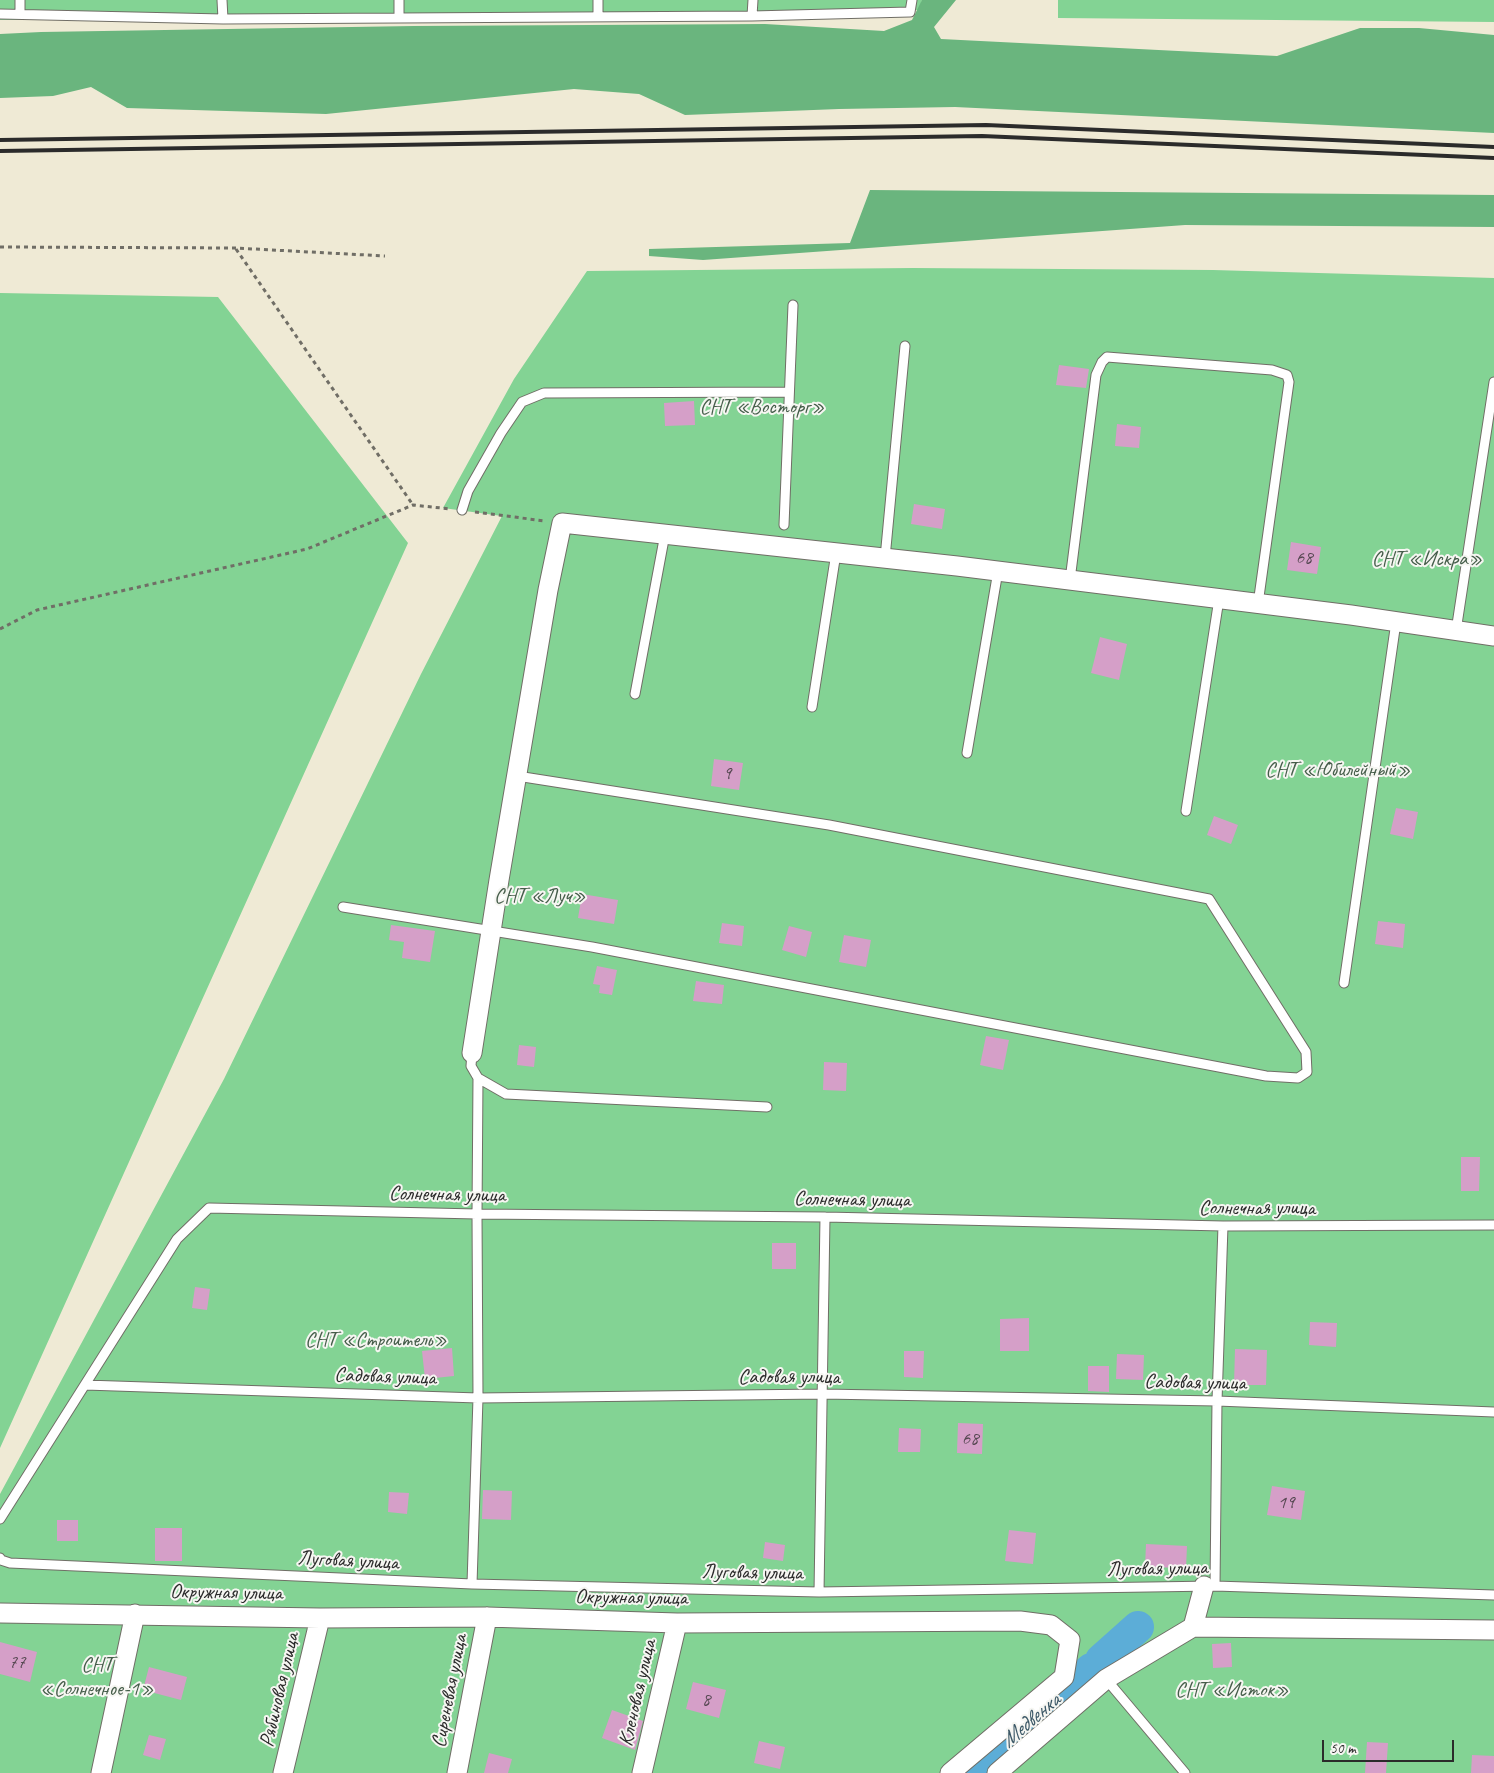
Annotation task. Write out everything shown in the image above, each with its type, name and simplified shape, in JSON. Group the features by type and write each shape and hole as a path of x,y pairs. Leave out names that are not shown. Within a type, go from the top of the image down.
{"street":[{"path":"472,1053 516,776 548,590 562,523 998,571 1494,636"},
{"path":"1193,1628 1209,1586"},
{"name":"Окружная улица","path":"0,1613 320,1618 487,1617 677,1623 1020,1621 1051,1626 1070,1640 1064,1677 950,1773"},
{"path":"101,1773 135,1614"},
{"name":"Сиреневая улица","path":"457,1773 487,1617"},
{"name":"Рябиновая улица","path":"283,1773 320,1618"},
{"name":"Кленовая улица","path":"642,1773 677,1623"},
{"path":"997,1773 1106,1679 1193,1628 1494,1630"}],"lane":[{"path":"20,0 20,14"},
{"path":"222,0 223,19"},
{"path":"399,0 399,18"},
{"path":"598,0 598,16"},
{"path":"752,16 753,0"},
{"path":"0,14 223,19 752,16 910,12 912,0"},
{"path":"784,525 793,305"},
{"path":"885,558 906,346"},
{"path":"1070,580 1096,375 1102,362 1108,357 1272,370 1288,374 1289,382 1258,604"},
{"path":"1456,631 1494,382"},
{"path":"462,510 468,491 522,402 544,393 790,392"},
{"path":"635,694 665,534"},
{"path":"812,707 836,553"},
{"path":"967,753 998,571"},
{"path":"1186,812 1219,599"},
{"path":"1344,983 1396,622"},
{"path":"344,908 592,947 1266,1076 1298,1078 1307,1072 1306,1052 1209,899 830,826 516,776"},
{"path":"472,1053 471,1066 478,1078 506,1094 767,1107"},
{"path":"472,1584 478,1398 476,1214 478,1078"},
{"name":"Солнечная улица","path":"85,1385 177,1239 210,1208 476,1214 825,1217 1223,1226 1494,1225"},
{"path":"820,1592 825,1217"},
{"path":"1209,1586 1223,1226"},
{"path":"0,1519 85,1385"},
{"name":"Садовая улица","path":"85,1385 478,1398 823,1394 1217,1401 1494,1412"},
{"name":"Луговая улица","path":"0,1558 10,1563 472,1584 820,1592 1209,1586 1494,1594"},
{"path":"1106,1679 1185,1773"}],"path":[{"path":"0,247 235,248 385,256"},
{"path":"235,248 413,504"},
{"path":"0,629 37,610 307,549 413,504 562,523"}],"green space":[{"path":"0,0 922,0 920,10 0,20"},
{"path":"922,0 956,0 934,27 941,39 1277,56 1360,28 1419,28 1494,35 1494,133 955,107 685,115 639,94 574,89 326,114 127,108 91,87 53,96 0,98 0,34 414,26 765,24 884,31 912,20"},
{"path":"1058,0 1494,0 1494,22 1058,18"},
{"path":"870,190 1494,195 1494,227 1185,225 703,260 649,256 649,249 850,243"},
{"path":"913,268 1213,270 1494,278 1494,1773 0,1773 0,1494 224,1079 421,674 502,516 443,508 514,379 587,271"},
{"path":"0,293 218,297 408,543 0,1448"}],"building":[{"path":"1059,365 1089,369 1086,388 1056,385"},
{"path":"694,401 695,425 665,426 664,403"},
{"path":"1117,424 1141,427 1139,448 1115,446"},
{"path":"914,504 945,509 942,529 911,524"},
{"path":"1291,542 1321,547 1317,574 1287,570"},
{"path":"1100,637 1127,644 1119,680 1091,673"},
{"path":"714,759 743,763 739,790 711,786"},
{"path":"1396,808 1418,812 1413,839 1390,834"},
{"path":"1214,816 1238,825 1231,844 1207,835"},
{"path":"582,894 618,900 614,924 578,918"},
{"path":"1378,921 1405,924 1403,948 1375,944"},
{"path":"722,923 744,926 742,946 719,943"},
{"path":"391,925 435,931 430,962 402,958 404,942 389,940"},
{"path":"789,926 812,932 806,957 782,950"},
{"path":"844,935 871,940 866,967 839,962"},
{"path":"597,966 617,970 612,995 599,993 600,985 593,984"},
{"path":"696,981 724,985 722,1004 693,1001"},
{"path":"986,1036 1009,1040 1003,1070 980,1065"},
{"path":"519,1045 536,1047 534,1067 517,1065"},
{"path":"824,1062 847,1063 846,1091 823,1090"},
{"path":"1461,1157 1480,1157 1479,1191 1461,1191"},
{"path":"772,1243 796,1243 796,1269 772,1269"},
{"path":"195,1287 210,1289 207,1310 192,1308"},
{"path":"1029,1318 1029,1351 1000,1351 1000,1319"},
{"path":"1310,1322 1337,1323 1336,1347 1309,1345"},
{"path":"452,1348 454,1376 425,1379 422,1351"},
{"path":"1235,1349 1267,1350 1266,1385 1234,1385"},
{"path":"904,1351 924,1351 923,1378 904,1377"},
{"path":"1117,1354 1144,1355 1143,1380 1116,1379"},
{"path":"1088,1366 1109,1366 1109,1392 1088,1391"},
{"path":"958,1423 983,1424 982,1454 957,1453"},
{"path":"899,1428 921,1429 920,1452 898,1452"},
{"path":"1272,1486 1305,1491 1301,1520 1267,1515"},
{"path":"483,1490 512,1491 511,1520 482,1519"},
{"path":"389,1492 409,1493 407,1514 388,1512"},
{"path":"57,1520 78,1520 78,1541 57,1541"},
{"path":"155,1528 182,1528 182,1561 155,1561"},
{"path":"1009,1530 1036,1533 1033,1564 1005,1561"},
{"path":"765,1542 785,1545 783,1561 763,1558"},
{"path":"1146,1544 1187,1546 1186,1568 1145,1567"},
{"path":"0,1642 37,1652 30,1682 0,1674"},
{"path":"1231,1643 1232,1667 1213,1668 1212,1644"},
{"path":"149,1667 187,1677 181,1700 143,1690"},
{"path":"693,1682 726,1690 719,1718 686,1709"},
{"path":"612,1710 643,1721 635,1750 602,1738"},
{"path":"149,1735 166,1739 160,1760 143,1755"},
{"path":"759,1741 785,1747 780,1769 754,1763"},
{"path":"1367,1742 1388,1743 1386,1773 1365,1773"},
{"path":"489,1753 512,1759 508,1773 484,1773"},
{"path":"1472,1755 1494,1756 1494,1773 1471,1773"}],"waterway":[{"name":"Медвенка","path":"1101,1660 1138,1627"},
{"name":"Медвенка","path":"971,1773 1091,1669"}],"railway":[{"path":"0,140 986,125 1494,147"},
{"path":"0,151 982,136 1494,158"}],"park label":[{"name":"СНТ «Восторг»","path":"762,407"},
{"name":"СНТ «Искра»","path":"1427,559"},
{"name":"СНТ «Юбилейный»","path":"1338,770"},
{"name":"СНТ «Луч»","path":"540,896"},
{"name":"СНТ «Строитель»","path":"376,1340"},
{"name":"СНТ «Солнечное-1»","path":"97,1677"},
{"name":"СНТ «Исток»","path":"1232,1690"}]}
